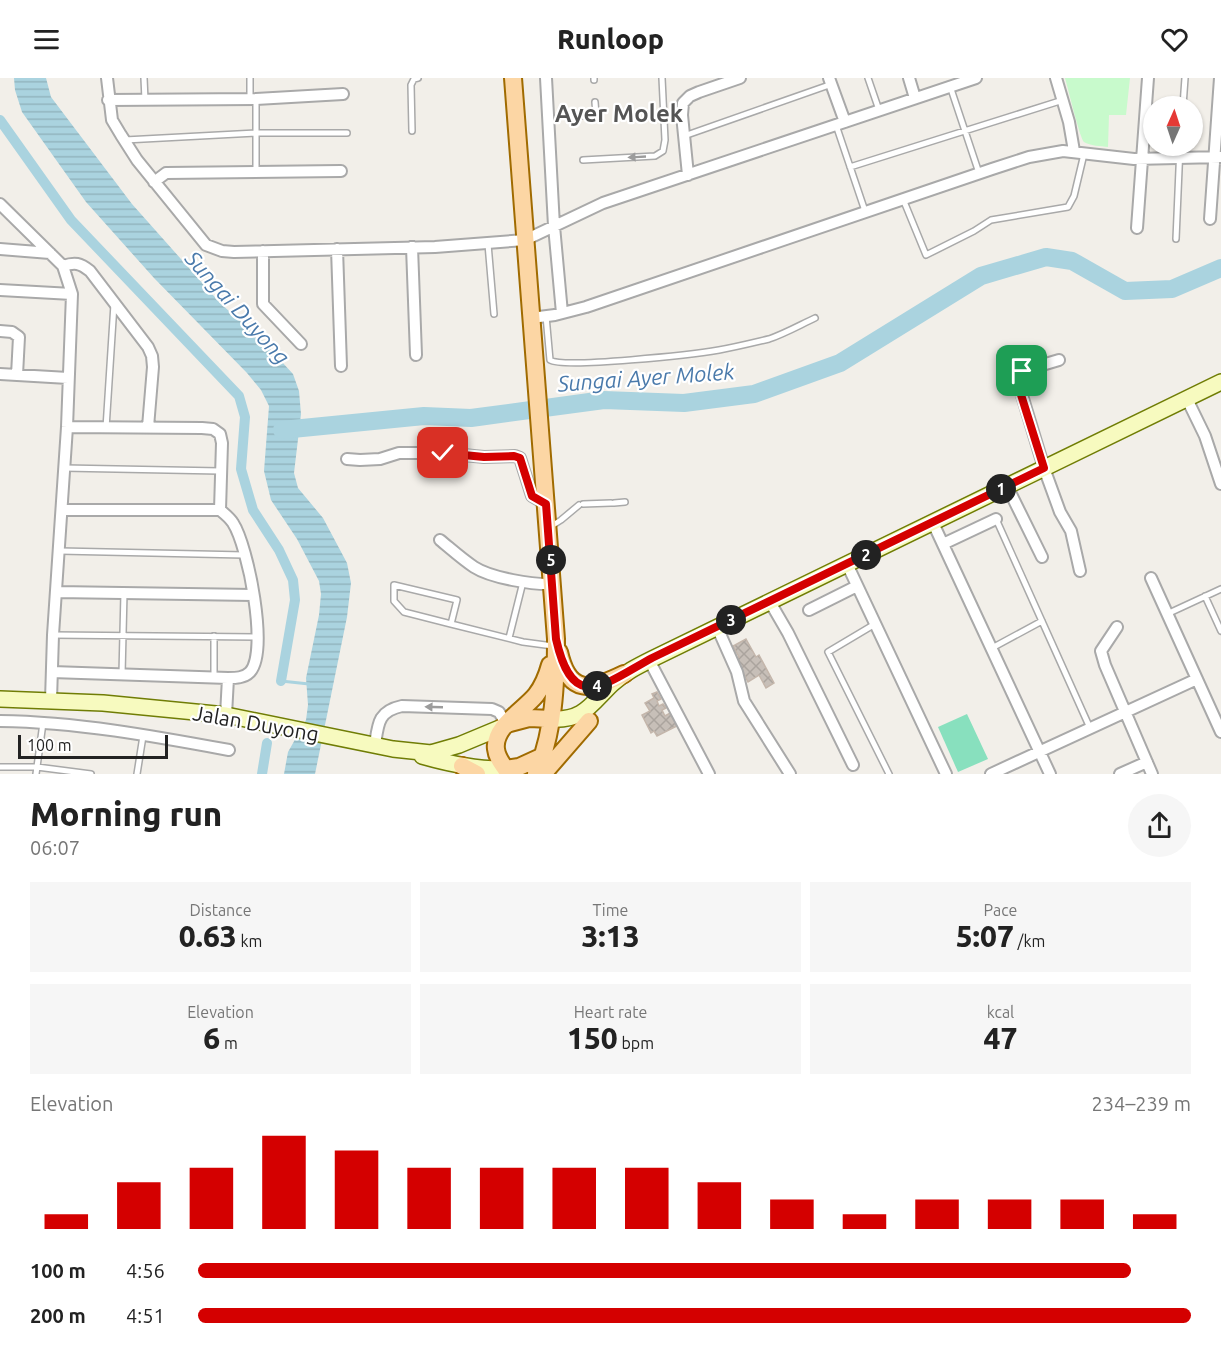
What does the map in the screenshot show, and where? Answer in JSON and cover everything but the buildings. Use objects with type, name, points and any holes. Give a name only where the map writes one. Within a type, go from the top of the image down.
[{"type":"main road","points":[[513,78],[525,240],[538,317],[536,395],[555,614],[556,668],[551,719],[543,756],[536,774]]},
{"type":"main road","points":[[555,643],[565,669],[576,684],[595,687],[1221,382]]},
{"type":"main road","points":[[507,772],[498,757],[496,742],[507,725],[538,693],[546,678],[555,643]]},
{"type":"main road","points":[[543,774],[645,662]]},
{"type":"main road","points":[[507,725],[530,718],[568,719],[583,713],[624,674]]},
{"type":"main road","name":"Jalan Duyong","points":[[0,699],[163,707],[226,715],[393,749],[431,753],[445,750],[507,725]]},
{"type":"main road","points":[[393,749],[470,770],[507,772],[543,756],[589,721]]},
{"type":"street","points":[[107,78],[112,120],[124,140],[154,182],[206,245],[222,251],[412,248],[525,240],[603,203],[976,78]]},
{"type":"street","points":[[546,78],[554,225],[562,313]]},
{"type":"street","points":[[688,175],[683,103],[690,96],[740,78]]},
{"type":"street","points":[[909,78],[915,98]]},
{"type":"street","points":[[1056,78],[1079,152]]},
{"type":"street","points":[[1137,228],[1144,158],[1148,78]]},
{"type":"street","points":[[1210,219],[1217,157],[1221,78]]},
{"type":"street","points":[[830,81],[841,123]]},
{"type":"street","points":[[108,100],[253,99],[343,94]]},
{"type":"street","points":[[538,317],[562,313],[1038,155],[1079,152],[1115,157],[1217,157]]},
{"type":"street","points":[[154,182],[166,173],[341,171]]},
{"type":"street","points":[[1,208],[63,266],[72,294],[67,427],[53,635],[51,700]]},
{"type":"street","points":[[412,248],[416,355]]},
{"type":"street","points":[[0,249],[50,253]]},
{"type":"street","points":[[337,249],[341,366]]},
{"type":"street","points":[[263,251],[263,304],[301,345]]},
{"type":"street","points":[[63,266],[75,262],[90,271],[148,347],[152,356],[153,368],[148,427]]},
{"type":"street","points":[[0,290],[72,294]]},
{"type":"street","points":[[0,331],[12,332],[19,337],[17,375]]},
{"type":"street","points":[[1059,360],[1022,371],[1018,375],[1017,382],[1060,513],[1071,531],[1080,571]]},
{"type":"street","points":[[0,374],[68,378]]},
{"type":"street","points":[[1187,399],[1204,435],[1221,484]]},
{"type":"street","points":[[52,672],[242,677],[250,672],[255,661],[257,637],[254,595],[246,555],[234,524],[220,510],[222,444],[220,434],[213,429],[67,427]]},
{"type":"street","points":[[347,459],[380,459],[399,453],[514,456],[520,458],[524,464],[532,496],[546,504]]},
{"type":"street","points":[[1007,486],[1042,556]]},
{"type":"street","points":[[62,510],[220,510]]},
{"type":"street","points":[[943,544],[996,519]]},
{"type":"street","points":[[933,523],[1050,774]]},
{"type":"street","points":[[440,540],[476,568],[522,582],[537,585],[553,584]]},
{"type":"street","points":[[847,564],[946,774]]},
{"type":"street","points":[[1151,578],[1221,732]]},
{"type":"street","points":[[808,610],[857,586]]},
{"type":"street","points":[[57,592],[254,595]]},
{"type":"street","points":[[770,602],[788,633],[853,765]]},
{"type":"street","points":[[717,627],[737,672],[744,701],[790,774]]},
{"type":"street","points":[[1117,627],[1101,651],[1152,774]]},
{"type":"street","points":[[645,662],[709,774]]},
{"type":"street","points":[[226,715],[228,678]]},
{"type":"street","points":[[991,774],[1197,679]]},
{"type":"street","points":[[375,745],[380,719],[385,712],[402,706],[492,709],[499,712],[507,725]]},
{"type":"street","points":[[0,721],[43,722],[144,734],[229,750]]},
{"type":"street","points":[[1120,774],[1147,762]]},
{"type":"lane","points":[[144,78],[145,100]]},
{"type":"lane","points":[[250,78],[256,134],[256,172]]},
{"type":"lane","points":[[412,130],[411,85],[414,79],[418,78]]},
{"type":"lane","points":[[583,160],[655,156],[663,151],[665,140],[662,78]]},
{"type":"lane","points":[[868,78],[879,110]]},
{"type":"lane","points":[[1184,96],[1185,78]]},
{"type":"lane","points":[[684,136],[830,81]]},
{"type":"lane","points":[[950,86],[979,173]]},
{"type":"lane","points":[[850,167],[1063,100]]},
{"type":"lane","points":[[581,116],[597,115],[596,102]]},
{"type":"lane","points":[[841,123],[850,167],[866,212]]},
{"type":"lane","points":[[124,140],[256,134],[347,133]]},
{"type":"lane","points":[[903,199],[926,255],[991,220],[1068,207],[1074,196],[1079,152]]},
{"type":"lane","points":[[1176,239],[1179,158]]},
{"type":"lane","points":[[488,243],[494,314]]},
{"type":"lane","points":[[106,428],[114,302]]},
{"type":"lane","points":[[538,317],[548,355],[555,363],[595,363],[718,350],[771,338],[815,318]]},
{"type":"lane","points":[[64,468],[220,471]]},
{"type":"lane","points":[[548,528],[581,504],[625,502]]},
{"type":"lane","points":[[996,519],[1090,728]]},
{"type":"lane","points":[[60,551],[246,555]]},
{"type":"lane","points":[[509,638],[522,582]]},
{"type":"lane","points":[[451,624],[457,600],[394,585],[393,601],[404,612],[451,624],[509,638],[555,643]]},
{"type":"lane","points":[[1167,614],[1221,589]]},
{"type":"lane","points":[[122,674],[124,593]]},
{"type":"lane","points":[[1205,596],[1221,631]]},
{"type":"lane","points":[[992,648],[1042,621]]},
{"type":"lane","points":[[875,624],[828,652],[889,774]]},
{"type":"lane","points":[[53,635],[257,637]]},
{"type":"lane","points":[[214,636],[214,677]]},
{"type":"lane","points":[[37,771],[43,722]]},
{"type":"lane","points":[[137,774],[144,734]]},
{"type":"lane","points":[[0,767],[91,774]]},
{"type":"green space","points":[[1065,78],[1130,78],[1126,115],[1109,115],[1108,147],[1092,145],[1082,139]]},
{"type":"green space","points":[[967,714],[988,759],[958,772],[938,727]]},
{"type":"water","name":"Sungai Duyong","points":[[14,78],[46,78],[51,97],[132,204],[221,304],[260,338],[293,374],[299,391],[301,414],[294,473],[298,488],[323,518],[347,563],[351,583],[347,617],[315,774],[284,774],[288,752],[306,720],[308,705],[306,678],[321,594],[319,581],[297,539],[271,500],[264,471],[269,406],[261,390],[247,373],[154,278],[86,202],[22,112]]},
{"type":"waterway","points":[[0,120],[71,220],[239,396],[245,417],[241,469],[253,510],[279,550],[293,580],[295,600],[281,681]]},
{"type":"waterway","name":"Sungai Ayer Molek","points":[[282,430],[424,416],[471,418],[604,400],[684,403],[754,394],[840,363],[981,276],[1046,257],[1072,261],[1125,291],[1172,289],[1221,268]]},
{"type":"waterway","points":[[281,681],[309,684]]},
{"type":"waterway","points":[[262,774],[267,743]]},
{"type":"district","name":"Ayer Molek","points":[[619,113]]},
{"type":"route","points":[[443,453],[484,457],[514,456],[520,458],[524,464],[532,496],[546,504],[556,639],[560,657],[570,678],[576,684],[595,687],[1044,468],[1017,382],[1018,375],[1022,371]]}]
